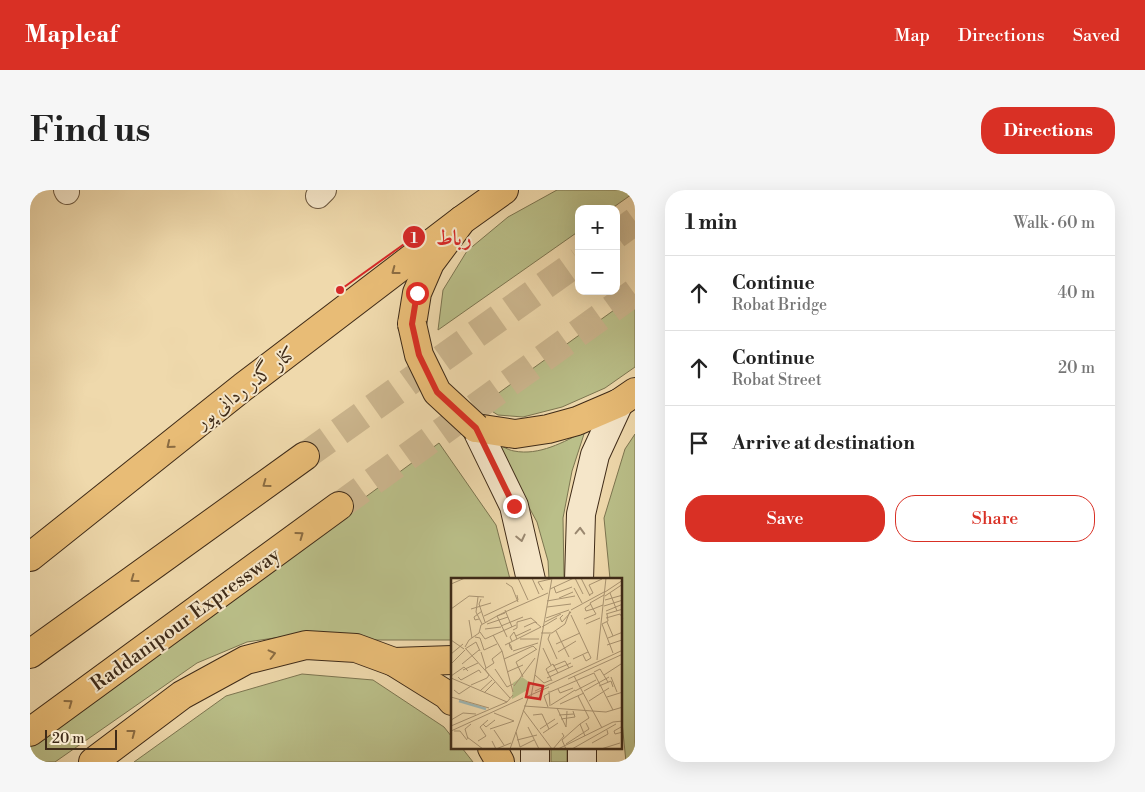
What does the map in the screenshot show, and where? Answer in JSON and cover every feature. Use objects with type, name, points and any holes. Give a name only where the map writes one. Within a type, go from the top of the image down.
[{"type":"main road","name":"کنار گذر ردانی پور","points":[[30,557],[243,387],[504,190]]},
{"type":"main road","points":[[462,220],[430,263],[417,293],[412,324],[419,355],[437,392],[476,428],[514,506],[530,578]]},
{"type":"main road","points":[[476,428],[515,434],[548,429],[577,421],[627,398]]},
{"type":"main road","points":[[578,578],[581,514],[595,455],[627,398]]},
{"type":"main road","points":[[30,654],[305,456]]},
{"type":"main road","name":"Raddanipour Expressway","points":[[30,732],[339,506]]},
{"type":"main road","points":[[93,762],[182,695],[246,660],[306,645],[356,648],[394,662],[447,695],[451,700]]},
{"type":"main road","points":[[394,662],[451,660]]},
{"type":"main road","points":[[493,750],[500,762]]},
{"type":"green space","points":[[557,190],[635,190],[635,192],[617,205],[575,205],[575,234],[438,330],[443,290],[467,251],[508,217]]},
{"type":"green space","points":[[635,295],[635,367],[605,388],[562,407],[523,417],[498,415],[482,405]]},
{"type":"green space","points":[[585,431],[572,471],[563,518],[564,578],[549,578],[548,561],[537,522],[493,441],[511,450],[533,452]]},
{"type":"green space","points":[[635,434],[635,762],[626,762],[622,722],[622,578],[610,578],[604,518],[625,449]]},
{"type":"green space","points":[[439,443],[496,525],[510,578],[451,578],[451,640],[372,640],[308,633],[247,642],[197,663],[55,762],[30,762],[30,736],[288,554]]},
{"type":"green space","points":[[302,674],[373,680],[444,727],[451,736],[451,750],[464,750],[473,762],[134,762],[226,696]]},
{"type":"green space","points":[[551,750],[567,750],[567,762],[551,762]]},
{"type":"tunnel","points":[[620,232],[635,221]]},
{"type":"tunnel","points":[[305,456],[575,264]]},
{"type":"tunnel","points":[[339,506],[635,292]]},
{"type":"place","name":"رباط","points":[[340,290]]},
{"type":"route","points":[[417,293],[412,324],[419,355],[437,392],[476,428],[514,506]]}]
